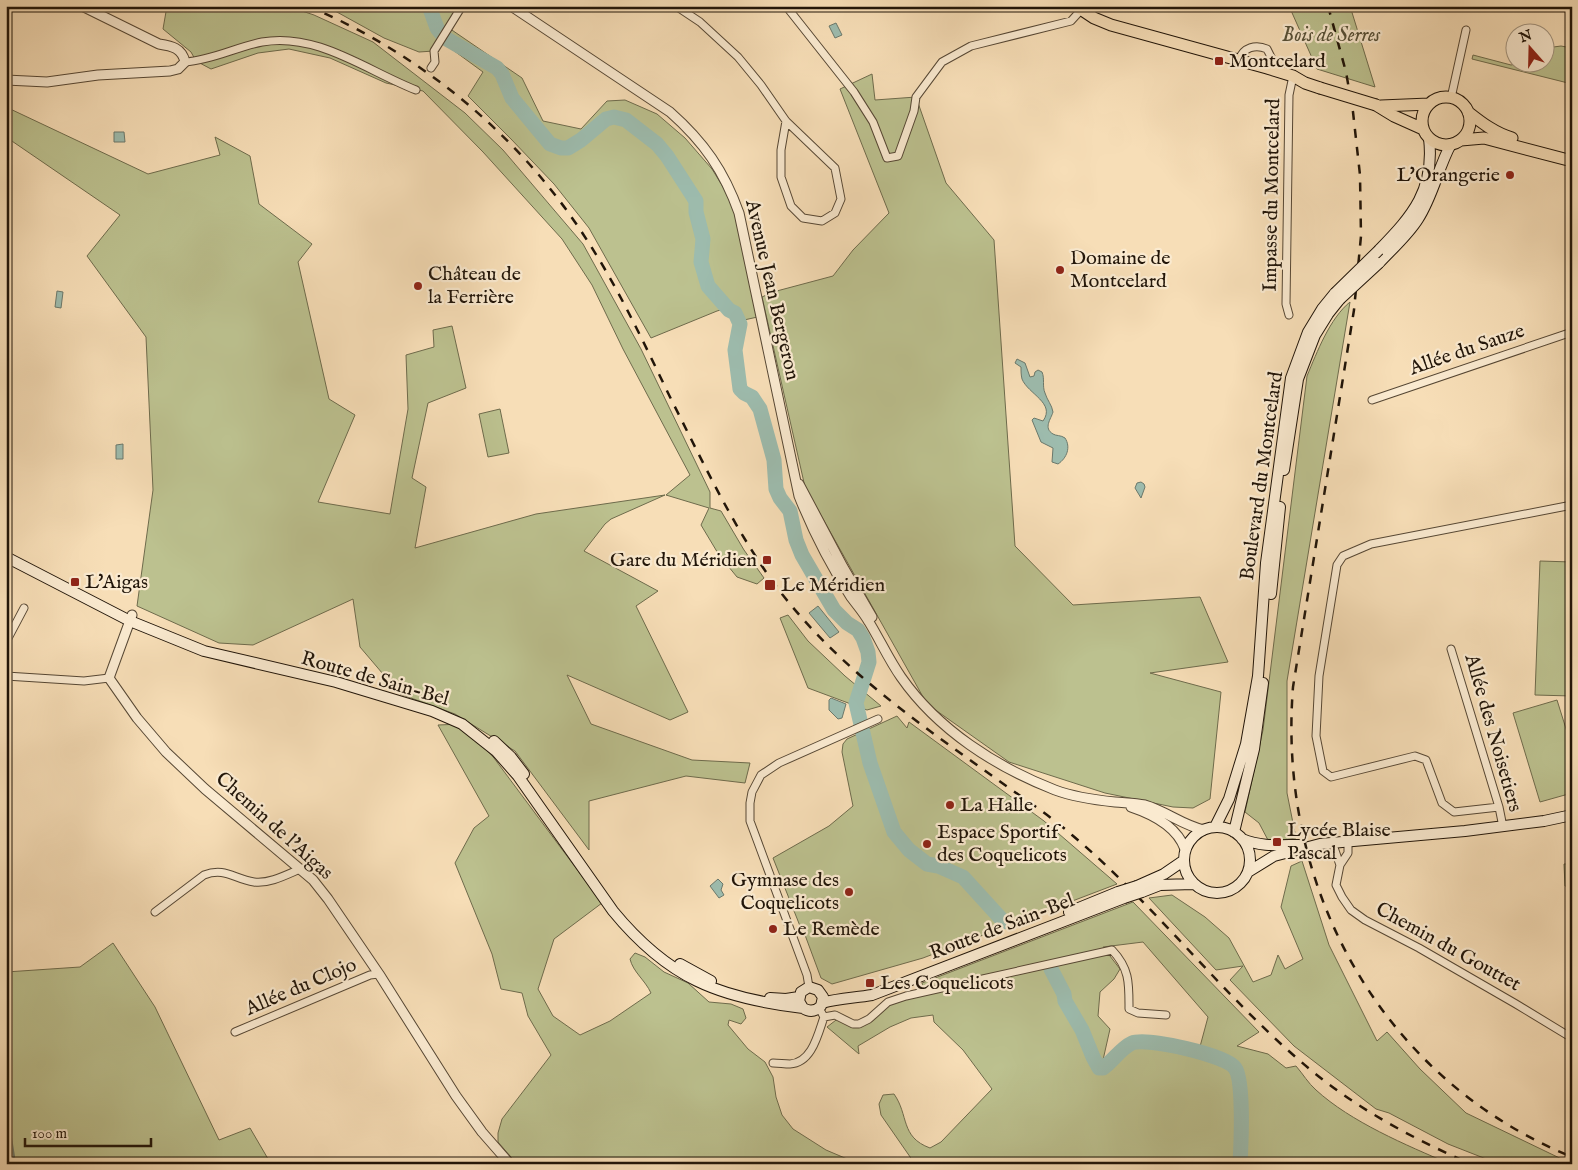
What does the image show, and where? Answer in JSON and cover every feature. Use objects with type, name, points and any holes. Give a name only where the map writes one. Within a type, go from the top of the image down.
[{"type":"main road","points":[[1078,8],[1111,25],[1275,70],[1305,83],[1379,105],[1429,104]]},
{"type":"main road","points":[[1426,134],[1422,116],[1429,104],[1443,97],[1451,98],[1500,134],[1572,155]]},
{"type":"main road","points":[[1379,105],[1443,145],[1484,138],[1572,161]]},
{"type":"main road","points":[[1456,142],[1469,127],[1468,112]]},
{"type":"main road","name":"Boulevard du Montcelard","points":[[1234,832],[1254,749],[1265,674],[1273,563],[1298,379],[1316,335],[1337,296],[1412,213],[1421,198],[1428,181],[1432,156],[1426,134]]},
{"type":"main road","name":"Boulevard du Montcelard","points":[[1215,827],[1229,799],[1246,744],[1258,676],[1266,563],[1291,378],[1308,332],[1322,309],[1379,263],[1417,221],[1428,201],[1443,160],[1456,142]]},
{"type":"main road","name":"Route de Sain-Bel","points":[[6,557],[45,576],[63,588],[204,651],[336,682],[432,711],[462,724],[496,752],[518,776],[613,911],[627,928],[669,965],[694,980],[730,995],[803,1008]]},
{"type":"main road","name":"Route de Sain-Bel","points":[[131,618],[207,645],[416,698],[455,714],[486,734],[511,757],[620,910],[651,944],[674,961],[716,983],[740,992],[770,998],[786,999],[799,997]]},
{"type":"main road","points":[[1248,872],[1249,855],[1242,839],[1234,832],[1225,828],[1215,827],[1204,830],[1192,838],[1185,850],[1186,873],[1193,884],[1211,893],[1224,892],[1241,883],[1248,872],[1269,858],[1320,844],[1503,827],[1572,815]]},
{"type":"main road","points":[[1242,839],[1267,846],[1320,844]]},
{"type":"main road","name":"Route de Sain-Bel","points":[[1140,889],[1184,861]]},
{"type":"main road","name":"Route de Sain-Bel","points":[[821,1005],[852,992],[872,988],[1121,895],[1160,885],[1193,884]]},
{"type":"main road","points":[[809,988],[815,988],[821,1005],[811,1011],[800,1005],[799,997],[801,992],[809,988]]},
{"type":"street","points":[[82,6],[159,44],[179,49],[185,62]]},
{"type":"street","points":[[431,68],[435,62],[434,51],[462,6]]},
{"type":"street","name":"Avenue Jean Bergeron","points":[[511,6],[670,112],[688,127],[721,170],[731,190],[739,213],[796,477],[843,567],[906,678],[908,686],[923,705],[945,726],[999,763],[1033,780],[1057,790],[1084,797],[1135,803],[1155,808],[1192,827],[1204,830]]},
{"type":"street","points":[[676,6],[700,22],[738,57],[761,85],[786,121],[835,168],[841,199],[835,213],[822,221],[803,218],[791,206],[780,177],[781,150],[786,121]]},
{"type":"street","points":[[786,6],[854,92],[873,122],[887,158],[898,156],[914,111],[916,97],[942,62],[971,46],[1071,21],[1078,8]]},
{"type":"street","points":[[1451,98],[1466,30]]},
{"type":"street","points":[[6,80],[47,82],[98,74],[170,71],[178,69],[185,62],[212,58],[261,42],[281,40],[302,42],[322,48],[416,90]]},
{"type":"street","points":[[1239,60],[1240,56],[1251,46],[1260,46],[1267,48],[1275,70]]},
{"type":"street","name":"Impasse du Montcelard","points":[[1289,315],[1286,304],[1286,284],[1289,94],[1295,79]]},
{"type":"street","name":"Allée du Sauze","points":[[1372,400],[1572,332]]},
{"type":"street","points":[[1499,807],[1454,812],[1442,803],[1426,760],[1415,756],[1331,777],[1323,771],[1316,736],[1319,676],[1337,565],[1343,556],[1371,544],[1572,505]]},
{"type":"street","points":[[6,642],[24,608]]},
{"type":"street","points":[[6,676],[84,681],[109,678],[131,618]]},
{"type":"street","name":"Allée des Noisetiers","points":[[1451,649],[1499,807],[1503,827]]},
{"type":"street","name":"Chemin de l'Aigas","points":[[109,678],[166,752],[205,789],[314,880],[379,974],[456,1096],[482,1132],[510,1164]]},
{"type":"street","points":[[809,988],[807,975],[750,821],[752,792],[761,775],[779,763],[878,719]]},
{"type":"street","name":"Avenue Jean Bergeron","points":[[1114,802],[1148,813],[1179,838],[1185,850]]},
{"type":"street","name":"Chemin du Gouttet","points":[[1348,840],[1348,853],[1340,865],[1336,885],[1351,910],[1365,920],[1419,948],[1572,1038]]},
{"type":"street","name":"Chemin du Gouttet","points":[[1332,842],[1340,865]]},
{"type":"street","points":[[155,912],[204,875],[211,872],[229,873],[240,879],[256,883],[271,880],[300,869]]},
{"type":"street","points":[[773,1063],[792,1064],[802,1061],[811,1051],[817,1038],[821,1005],[853,1024],[860,1024],[869,1019],[888,1002],[906,996],[1112,950],[1125,968],[1129,984],[1128,1009],[1138,1013],[1166,1015]]},
{"type":"street","name":"Allée du Clojo","points":[[235,1032],[370,975],[379,974]]},
{"type":"green space","points":[[167,6],[287,6],[314,15],[373,42],[465,113],[503,150],[583,244],[641,349],[710,492],[710,508],[721,511],[744,550],[764,578],[757,584],[737,577],[719,555],[701,525],[709,508],[666,495],[690,475],[623,349],[592,285],[562,239],[483,152],[423,91],[386,83],[330,58],[289,49],[258,53],[211,69],[196,61],[191,52],[163,29]]},
{"type":"green space","points":[[326,6],[458,6],[446,26],[522,78],[543,121],[581,129],[607,101],[625,100],[657,114],[685,138],[712,169],[739,213],[762,316],[744,320],[734,306],[651,338],[589,228],[554,184],[468,96],[483,72],[442,42],[434,51],[419,52],[384,38]]},
{"type":"green space","name":"Bois de Serres","points":[[1289,6],[1350,6],[1375,87],[1317,69]]},
{"type":"green space","points":[[1556,47],[1572,48],[1572,84],[1524,72],[1556,72]]},
{"type":"green space","points":[[1473,55],[1506,64],[1506,68],[1472,59]]},
{"type":"green space","points":[[872,74],[875,100],[916,97],[946,183],[994,240],[1015,546],[1073,605],[1200,597],[1228,662],[1150,673],[1221,692],[1210,799],[1193,808],[1173,807],[1105,793],[1009,762],[927,704],[805,487],[762,297],[773,292],[833,276],[853,250],[889,213],[840,89]]},
{"type":"green space","points":[[6,107],[148,174],[220,155],[215,137],[250,156],[259,204],[312,244],[298,262],[329,399],[355,415],[318,502],[390,514],[408,409],[406,355],[434,347],[433,330],[452,326],[466,388],[428,403],[412,478],[426,487],[415,548],[536,514],[665,495],[611,519],[584,551],[658,591],[636,606],[688,712],[670,720],[567,675],[591,724],[692,760],[750,763],[745,783],[686,776],[589,801],[589,850],[515,751],[455,714],[400,694],[360,647],[353,599],[253,645],[219,643],[137,606],[153,490],[146,337],[87,256],[120,215],[6,137]]},
{"type":"green space","points":[[1350,302],[1287,681],[1287,793],[1296,838],[1269,842],[1259,823],[1245,812],[1263,730],[1307,376],[1330,326]]},
{"type":"green space","points":[[500,409],[509,453],[488,457],[479,414]]},
{"type":"green space","points":[[1540,561],[1572,562],[1572,696],[1535,695]]},
{"type":"green space","points":[[788,615],[808,641],[845,676],[881,706],[867,710],[808,688],[780,618]]},
{"type":"green space","points":[[1557,700],[1572,748],[1572,793],[1540,802],[1513,713]]},
{"type":"green space","name":"Espace Sportif des Coquelicots","points":[[897,716],[907,728],[909,722],[1044,821],[1117,884],[923,958],[832,984],[821,978],[773,858],[829,826],[853,806],[842,752],[843,744],[847,739]]},
{"type":"green space","points":[[462,724],[494,758],[602,903],[554,939],[538,989],[553,1016],[580,1035],[610,1021],[651,993],[630,959],[635,953],[645,957],[664,972],[688,983],[709,1002],[731,1004],[743,1009],[746,1018],[741,1024],[729,1020],[728,1025],[748,1049],[765,1062],[773,1077],[776,1097],[782,1115],[793,1129],[826,1150],[859,1164],[517,1164],[498,1142],[498,1133],[502,1119],[551,1055],[528,1016],[522,993],[501,989],[492,954],[455,863],[474,828],[489,816],[438,725]]},
{"type":"green space","points":[[1302,861],[1329,945],[1377,1041],[1387,1032],[1420,1069],[1466,1113],[1572,1164],[1499,1164],[1448,1144],[1389,1113],[1376,1109],[1294,1046],[1230,980],[1243,966],[1216,970],[1149,898],[1172,895],[1205,917],[1229,938],[1253,982],[1271,975],[1278,955],[1285,969],[1303,959],[1281,907],[1291,866]]},
{"type":"green space","points":[[1564,864],[1567,864],[1568,867],[1572,866],[1572,887],[1565,886]]},
{"type":"green space","points":[[1133,902],[1259,1032],[1237,1046],[1268,1054],[1286,1068],[1296,1066],[1310,1084],[1330,1102],[1380,1132],[1450,1164],[915,1164],[881,1115],[879,1104],[883,1095],[894,1094],[899,1102],[909,1132],[920,1143],[930,1148],[941,1142],[992,1089],[963,1050],[934,1022],[933,1015],[911,1018],[890,1027],[858,1046],[859,1054],[827,1027],[840,1017],[860,1024],[888,1002],[924,992],[922,983]],"holes":[[[1143,942],[1208,1017],[1198,1054],[1141,1044],[1130,1048],[1102,1071],[1094,1065],[1103,1060],[1110,1029],[1098,1016],[1100,992],[1114,979],[1120,969],[1103,947]]]},
{"type":"green space","points":[[113,943],[155,1007],[219,1140],[250,1128],[271,1164],[6,1164],[6,972],[80,967]]},
{"type":"shaded area","points":[[836,23],[842,35],[835,38],[829,26]]},
{"type":"shaded area","points":[[114,132],[124,132],[125,142],[114,142]]},
{"type":"shaded area","points":[[57,291],[63,292],[61,308],[55,307]]},
{"type":"shaded area","points":[[1017,359],[1025,363],[1030,377],[1034,376],[1038,370],[1042,372],[1044,390],[1053,412],[1048,423],[1048,429],[1053,434],[1065,438],[1068,445],[1066,456],[1058,464],[1052,462],[1053,448],[1041,442],[1032,420],[1034,418],[1043,421],[1046,409],[1040,399],[1022,379],[1021,367],[1015,363]]},
{"type":"shaded area","points":[[123,444],[123,459],[116,459],[116,445]]},
{"type":"shaded area","points":[[1141,482],[1145,487],[1141,498],[1135,488],[1137,483]]},
{"type":"shaded area","points":[[818,606],[839,632],[830,638],[809,613]]},
{"type":"shaded area","points":[[831,698],[846,704],[842,718],[838,719],[829,710],[829,700]]},
{"type":"shaded area","points":[[718,879],[723,884],[721,890],[724,895],[719,898],[710,886]]},
{"type":"waterway","points":[[429,6],[437,28],[445,38],[497,68],[502,74],[512,98],[550,144],[561,148],[568,148],[581,140],[606,119],[614,117],[626,120],[657,144],[696,201],[696,212],[703,239],[701,262],[708,286],[729,310],[735,313],[740,324],[735,350],[740,389],[752,397],[760,409],[774,460],[776,489],[790,511],[796,540],[802,555],[834,610],[847,623],[858,630],[868,652],[869,662],[856,703],[870,763],[894,832],[909,850],[927,864],[938,866],[963,877],[1004,922]]},
{"type":"waterway","points":[[1051,969],[1099,1068],[1103,1068],[1128,1045],[1140,1042],[1185,1048],[1217,1058],[1235,1068],[1238,1075],[1241,1099],[1240,1164]]},
{"type":"waterway","points":[[6,1118],[15,1164]]},
{"type":"railway","points":[[308,6],[349,25],[389,47],[426,72],[496,130],[528,162],[557,197],[583,234],[618,293],[735,523],[782,594],[828,646],[907,714],[1072,835],[1131,889],[1269,1033],[1318,1076],[1359,1106],[1381,1119],[1425,1143],[1471,1164]]},
{"type":"railway","points":[[1328,6],[1346,72],[1353,112],[1360,175],[1361,236],[1354,310],[1293,687],[1293,762],[1303,834],[1324,903],[1355,968],[1396,1027],[1446,1079],[1505,1123],[1572,1157]]},
{"type":"place","name":"Montcelard","points":[[1219,61]]},
{"type":"place","name":"L'Orangerie","points":[[1510,175]]},
{"type":"place","name":"Domaine de Montcelard","points":[[1060,270]]},
{"type":"place","name":"Château de la Ferrière","points":[[418,286]]},
{"type":"place","name":"Gare du Méridien","points":[[767,560]]},
{"type":"place","name":"L'Aigas","points":[[75,582]]},
{"type":"place","name":"Le Méridien","points":[[770,585]]},
{"type":"place","name":"La Halle","points":[[950,805]]},
{"type":"place","name":"Lycée Blaise Pascal","points":[[1277,842]]},
{"type":"place","name":"Espace Sportif des Coquelicots","points":[[927,844]]},
{"type":"place","name":"Gymnase des Coquelicots","points":[[849,892]]},
{"type":"place","name":"Le Remède","points":[[773,929]]},
{"type":"place","name":"Les Coquelicots","points":[[870,983]]}]
